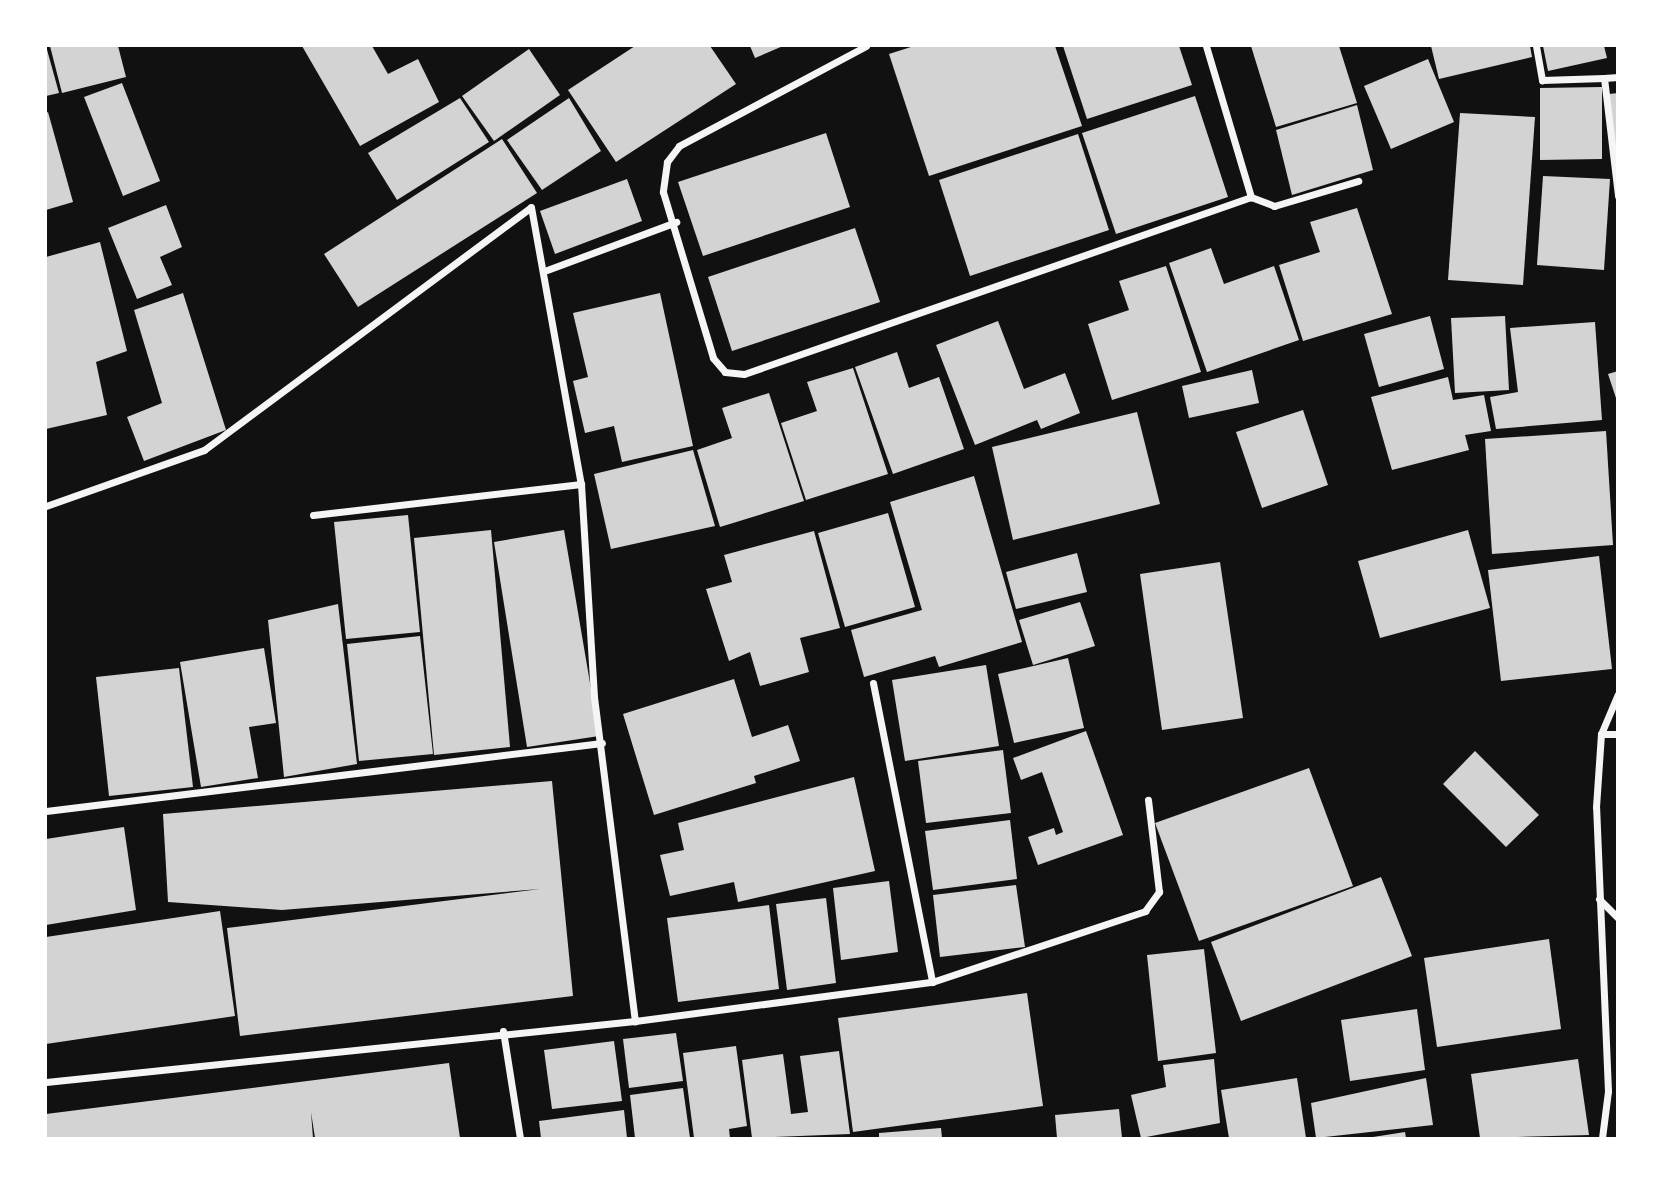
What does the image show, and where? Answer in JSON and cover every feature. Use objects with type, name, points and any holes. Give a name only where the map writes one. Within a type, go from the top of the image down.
[{"type":"street","points":[[866,46],[679,146],[662,175],[713,358],[725,372],[744,374],[1251,197],[1274,206],[1358,181]]},
{"type":"street","points":[[1206,46],[1251,197]]},
{"type":"street","points":[[1535,46],[1542,80],[1618,77]]},
{"type":"street","points":[[1604,78],[1618,195]]},
{"type":"street","points":[[46,506],[204,450],[531,207],[547,270],[581,484],[602,743],[635,1021]]},
{"type":"street","points":[[547,270],[676,222]]},
{"type":"street","points":[[313,515],[581,484]]},
{"type":"street","points":[[873,683],[932,982]]},
{"type":"street","points":[[1602,1139],[1608,1091],[1595,807],[1601,734],[1618,694]]},
{"type":"street","points":[[1601,734],[1618,734]]},
{"type":"street","points":[[46,811],[602,743]]},
{"type":"street","points":[[46,1082],[503,1031],[635,1021],[932,982],[1135,915],[1159,892],[1148,800]]},
{"type":"street","points":[[1600,899],[1618,918]]},
{"type":"street","points":[[503,1031],[520,1139]]},
{"type":"building","points":[[46,46],[59,93],[46,96]]},
{"type":"building","points":[[50,46],[118,46],[126,77],[62,93]]},
{"type":"building","points":[[302,46],[372,46],[388,74],[418,59],[439,102],[360,146]]},
{"type":"building","points":[[635,46],[710,46],[736,84],[616,162],[568,90]]},
{"type":"building","points":[[750,46],[783,46],[755,58]]},
{"type":"building","points":[[914,46],[1055,46],[1082,126],[929,176],[889,54]]},
{"type":"building","points":[[1063,46],[1179,46],[1192,85],[1087,119]]},
{"type":"building","points":[[1251,46],[1339,46],[1357,103],[1276,127]]},
{"type":"building","points":[[1431,46],[1530,46],[1532,57],[1439,79]]},
{"type":"building","points":[[1543,46],[1604,46],[1607,58],[1548,71]]},
{"type":"building","points":[[529,49],[560,95],[494,141],[462,96]]},
{"type":"building","points":[[1428,59],[1454,122],[1391,149],[1364,86]]},
{"type":"building","points":[[122,83],[160,181],[123,196],[84,97]]},
{"type":"building","points":[[1602,87],[1602,159],[1540,160],[1540,88]]},
{"type":"building","points":[[1618,93],[1618,171],[1609,94]]},
{"type":"building","points":[[1195,96],[1228,197],[1116,234],[1082,133]]},
{"type":"building","points":[[460,98],[489,142],[397,200],[368,153]]},
{"type":"building","points":[[569,98],[601,151],[542,190],[507,140]]},
{"type":"building","points":[[1357,105],[1373,170],[1292,195],[1276,130]]},
{"type":"building","points":[[48,112],[73,202],[46,210],[46,113]]},
{"type":"building","points":[[1460,113],[1535,117],[1523,285],[1448,280]]},
{"type":"building","points":[[826,133],[850,207],[703,256],[678,182]]},
{"type":"building","points":[[1078,134],[1109,230],[970,276],[939,180]]},
{"type":"building","points":[[502,139],[537,193],[358,307],[324,254]]},
{"type":"building","points":[[1543,176],[1610,179],[1604,270],[1537,265]]},
{"type":"building","points":[[627,179],[642,221],[555,254],[540,211]]},
{"type":"building","points":[[166,205],[182,247],[160,257],[172,285],[137,299],[108,228]]},
{"type":"building","points":[[1357,208],[1392,314],[1303,341],[1279,265],[1320,252],[1310,222]]},
{"type":"building","points":[[855,228],[880,302],[732,351],[708,277]]},
{"type":"building","points":[[100,242],[127,351],[96,362],[107,415],[46,429],[46,257]]},
{"type":"building","points":[[1211,248],[1224,284],[1274,266],[1299,340],[1207,372],[1169,263]]},
{"type":"building","points":[[1166,266],[1201,372],[1112,400],[1088,324],[1129,310],[1119,281]]},
{"type":"building","points":[[183,293],[226,430],[144,461],[127,417],[162,403],[134,310]]},
{"type":"building","points":[[660,293],[693,446],[622,462],[614,426],[585,433],[573,381],[588,377],[573,313]]},
{"type":"building","points":[[1430,316],[1444,369],[1379,387],[1364,334]]},
{"type":"building","points":[[1505,316],[1509,390],[1455,393],[1451,318]]},
{"type":"building","points":[[998,321],[1024,389],[1065,373],[1080,413],[1041,429],[1037,420],[975,445],[936,345]]},
{"type":"building","points":[[1595,322],[1602,420],[1496,429],[1490,397],[1518,392],[1510,328]]},
{"type":"building","points":[[897,352],[909,388],[939,377],[964,449],[893,474],[855,367]]},
{"type":"building","points":[[853,368],[888,474],[806,500],[781,423],[817,411],[807,382]]},
{"type":"building","points":[[1252,370],[1259,403],[1189,418],[1182,386]]},
{"type":"building","points":[[1618,371],[1618,401],[1617,401],[1608,374]]},
{"type":"building","points":[[1448,377],[1453,400],[1484,395],[1491,431],[1465,435],[1469,450],[1392,470],[1371,397]]},
{"type":"building","points":[[769,393],[804,501],[720,527],[697,450],[732,438],[722,408]]},
{"type":"building","points":[[1303,410],[1328,485],[1262,508],[1236,432]]},
{"type":"building","points":[[1137,412],[1160,504],[1013,540],[992,447]]},
{"type":"building","points":[[1606,431],[1613,545],[1492,554],[1485,439]]},
{"type":"building","points":[[693,450],[715,526],[611,549],[594,474]]},
{"type":"building","points":[[974,476],[1022,642],[939,667],[935,656],[864,677],[851,630],[922,610],[890,502]]},
{"type":"building","points":[[888,513],[915,607],[845,627],[818,533]]},
{"type":"building","points":[[408,515],[420,632],[346,639],[334,522]]},
{"type":"building","points":[[491,530],[510,747],[434,755],[414,538]]},
{"type":"building","points":[[564,530],[599,736],[527,747],[494,542]]},
{"type":"building","points":[[1468,530],[1490,608],[1380,638],[1358,561]]},
{"type":"building","points":[[814,531],[840,628],[800,638],[809,672],[760,686],[750,652],[729,661],[706,589],[732,582],[724,555]]},
{"type":"building","points":[[1077,553],[1087,592],[1016,609],[1006,572]]},
{"type":"building","points":[[1599,556],[1612,669],[1501,681],[1488,570]]},
{"type":"building","points":[[1220,562],[1243,718],[1162,730],[1140,574]]},
{"type":"building","points":[[1080,602],[1095,646],[1033,665],[1019,620]]},
{"type":"building","points":[[338,604],[357,764],[284,777],[268,620]]},
{"type":"building","points":[[420,636],[433,754],[359,761],[347,644]]},
{"type":"building","points":[[264,648],[276,723],[249,727],[258,778],[201,787],[180,662]]},
{"type":"building","points":[[1068,658],[1084,728],[1014,743],[998,674]]},
{"type":"building","points":[[986,665],[999,746],[905,761],[892,680]]},
{"type":"building","points":[[179,668],[193,787],[109,796],[96,677]]},
{"type":"building","points":[[734,679],[752,737],[788,725],[800,761],[754,776],[756,783],[654,815],[623,714]]},
{"type":"building","points":[[1086,731],[1123,835],[1038,865],[1028,837],[1054,828],[1056,835],[1063,832],[1042,772],[1021,780],[1013,758]]},
{"type":"building","points":[[1003,750],[1011,813],[926,823],[918,761]]},
{"type":"building","points":[[1475,751],[1539,815],[1506,847],[1443,784]]},
{"type":"building","points":[[1309,768],[1353,886],[1199,941],[1155,823]]},
{"type":"building","points":[[854,777],[875,871],[738,902],[734,882],[670,896],[660,855],[684,850],[678,823]]},
{"type":"building","points":[[552,781],[573,996],[240,1036],[227,928],[540,889],[282,910],[168,902],[163,814]]},
{"type":"building","points":[[1010,820],[1017,879],[933,890],[925,831]]},
{"type":"building","points":[[124,827],[136,910],[46,925],[46,839]]},
{"type":"building","points":[[1381,877],[1412,956],[1241,1021],[1211,942]]},
{"type":"building","points":[[889,881],[898,952],[841,960],[833,888]]},
{"type":"building","points":[[1016,885],[1025,947],[940,957],[933,895]]},
{"type":"building","points":[[826,898],[836,983],[787,990],[776,904]]},
{"type":"building","points":[[769,905],[779,989],[678,1002],[667,918]]},
{"type":"building","points":[[220,911],[235,1016],[46,1044],[46,937]]},
{"type":"building","points":[[1549,939],[1561,1029],[1437,1047],[1424,958]]},
{"type":"building","points":[[1204,949],[1216,1053],[1158,1061],[1147,955]]},
{"type":"building","points":[[1027,993],[1043,1106],[853,1132],[838,1018]]},
{"type":"building","points":[[1417,1009],[1425,1070],[1350,1081],[1341,1020]]},
{"type":"building","points":[[676,1033],[683,1081],[629,1088],[623,1039]]},
{"type":"building","points":[[614,1041],[622,1101],[552,1109],[544,1050]]},
{"type":"building","points":[[736,1046],[747,1126],[729,1129],[730,1138],[694,1138],[683,1053]]},
{"type":"building","points":[[839,1051],[850,1134],[752,1138],[742,1060],[783,1054],[791,1114],[808,1112],[800,1056]]},
{"type":"building","points":[[1214,1059],[1220,1123],[1141,1138],[1131,1095],[1166,1087],[1163,1065]]},
{"type":"building","points":[[1578,1059],[1589,1135],[1480,1138],[1471,1074]]},
{"type":"building","points":[[449,1063],[460,1138],[315,1138],[311,1112],[313,1138],[46,1138],[46,1114]]},
{"type":"building","points":[[1297,1078],[1306,1138],[1229,1138],[1221,1090]]},
{"type":"building","points":[[1426,1078],[1433,1125],[1316,1138],[1311,1103]]},
{"type":"building","points":[[683,1088],[690,1138],[635,1138],[630,1095]]},
{"type":"building","points":[[1119,1109],[1122,1138],[1057,1138],[1055,1115]]},
{"type":"building","points":[[624,1110],[627,1138],[541,1138],[539,1121]]},
{"type":"building","points":[[941,1128],[942,1138],[879,1138],[879,1133]]},
{"type":"building","points":[[1405,1132],[1406,1138],[1373,1138],[1373,1137]]}]
